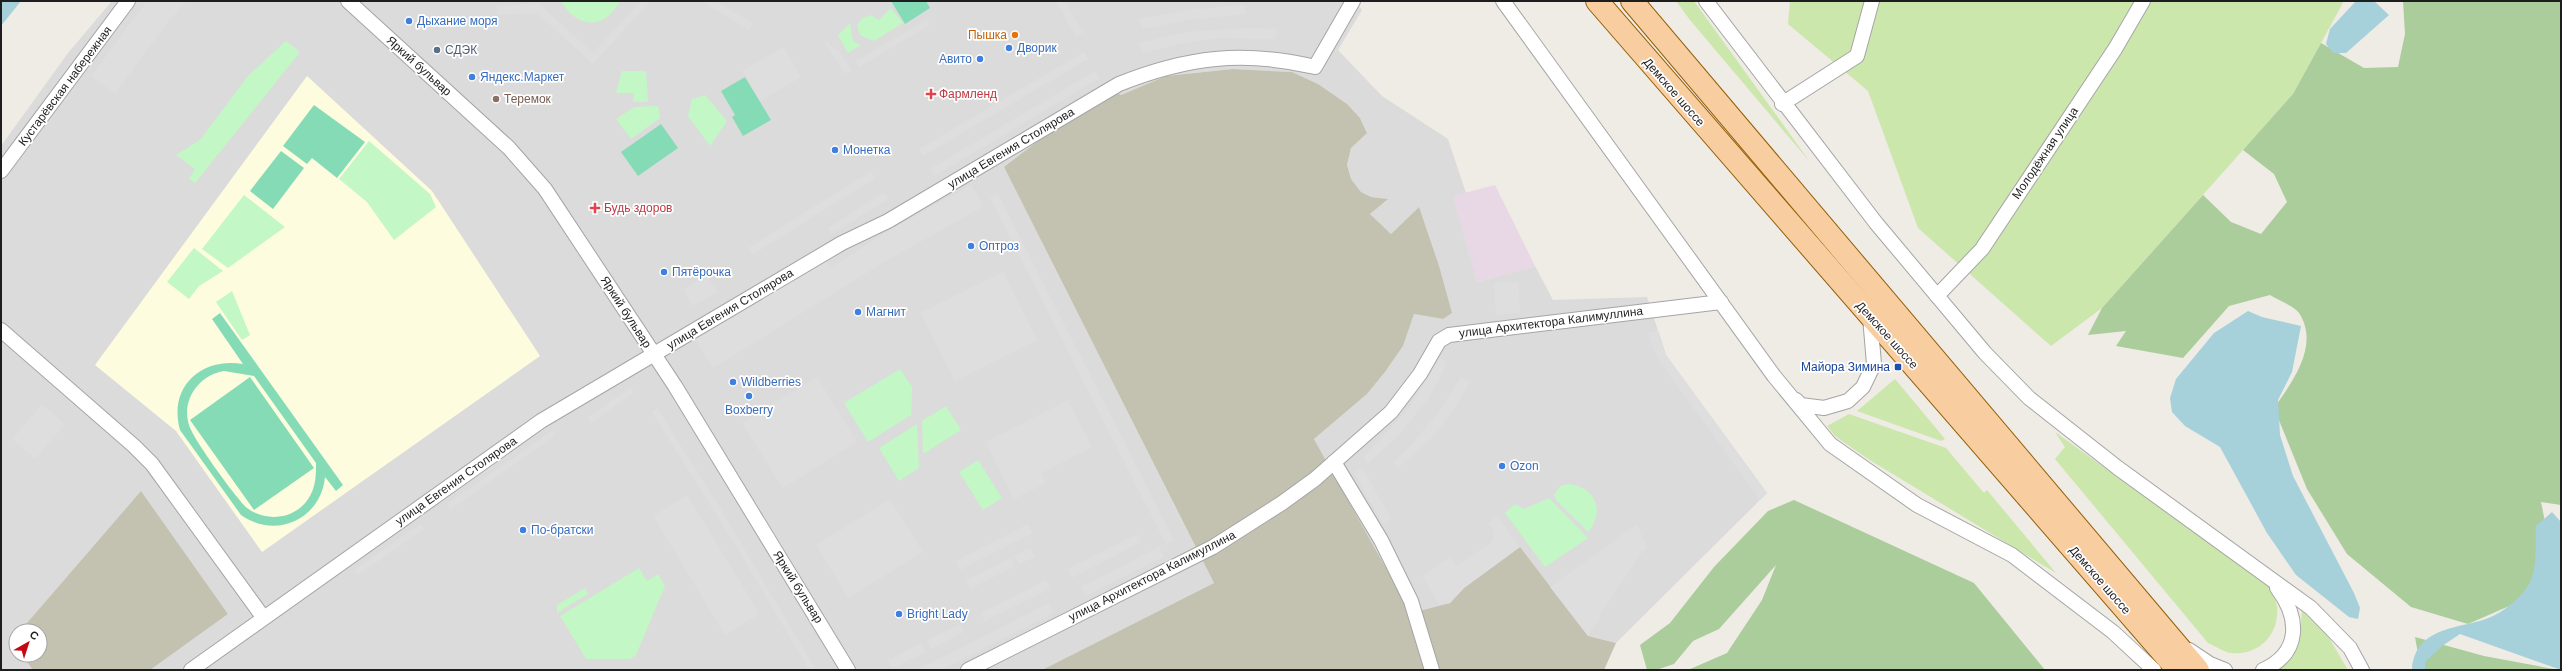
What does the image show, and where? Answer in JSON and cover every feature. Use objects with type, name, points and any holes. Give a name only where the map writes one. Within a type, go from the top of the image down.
[{"type":"main road","name":"Демское шоссе","points":[[1597,1],[2178,670]]},
{"type":"main road","name":"Демское шоссе","points":[[1632,1],[2198,670]]},
{"type":"street","name":"Кустарёвская набережная","points":[[1,171],[128,1]]},
{"type":"street","name":"Яркий бульвар","points":[[348,1],[529,169],[545,189],[654,354],[848,670]]},
{"type":"street","name":"улица Евгения Столярова","points":[[191,670],[263,617],[541,422],[842,242],[892,219],[1119,84],[1174,65],[1218,58],[1264,58],[1315,67],[1352,1]]},
{"type":"street","points":[[1503,1],[1774,376],[1830,444],[1917,505],[2012,555],[2113,632],[2154,670]]},
{"type":"street","points":[[1706,1],[1782,104],[1936,296],[1984,353],[2029,398],[2118,468],[2311,608],[2350,648],[2362,670]]},
{"type":"street","points":[[1782,104],[1857,56],[1872,1]]},
{"type":"street","name":"Молодёжная улица","points":[[1936,296],[1982,249],[2110,55],[2143,1]]},
{"type":"street","name":"улица Архитектора Калимуллина","points":[[968,670],[1213,547],[1282,503],[1334,462],[1391,412],[1416,381],[1439,341],[1449,335],[1721,302]]},
{"type":"street","points":[[1774,376],[1801,406],[1824,408],[1848,401],[1863,388],[1874,364],[1870,317]]},
{"type":"street","points":[[1,330],[152,464],[263,617]]},
{"type":"street","points":[[1334,462],[1381,540],[1411,601],[1432,670]]},
{"type":"street","points":[[2263,670],[2277,664],[2291,645],[2294,617],[2287,601],[2270,578]]},
{"type":"street","points":[[2139,601],[2189,650],[2210,664],[2225,670]]},
{"type":"shaded area","points":[[112,1],[1355,1],[1362,10],[1338,50],[1382,96],[1448,139],[1466,193],[1454,196],[1477,282],[1535,266],[1553,300],[1647,297],[1666,355],[1767,493],[1616,643],[1450,603],[1411,613],[1314,439],[1367,394],[1385,372],[1403,346],[1414,314],[1443,319],[1418,208],[1391,234],[1370,214],[1387,199],[1371,197],[1361,192],[1351,179],[1347,165],[1351,148],[1367,132],[1360,118],[1347,105],[1318,84],[1292,72],[1233,69],[1166,76],[1121,95],[1004,167],[1214,583],[1042,670],[150,670],[228,614],[141,491],[27,623],[8,623],[8,663],[28,663],[33,670],[1,670],[1,146],[68,53]]},
{"type":"shaded area","points":[[147,1],[187,1],[168,22],[115,94],[91,76]]},
{"type":"shaded area","points":[[641,1],[650,1],[593,64],[537,13],[498,15],[497,6],[538,3],[593,53]]},
{"type":"shaded area","points":[[701,1],[715,1],[753,23],[749,30]]},
{"type":"shaded area","points":[[1056,1],[1065,1],[1083,33],[1076,36]]},
{"type":"shaded area","points":[[1245,5],[1245,14],[1189,20],[1142,29],[1140,19],[1187,10]]},
{"type":"shaded area","points":[[927,19],[930,25],[859,67],[856,61]]},
{"type":"shaded area","points":[[1245,28],[1277,29],[1276,39],[1217,38],[1189,42],[1142,53],[1139,43],[1186,32]]},
{"type":"shaded area","points":[[823,40],[839,51],[852,70],[845,74]]},
{"type":"shaded area","points":[[784,47],[801,77],[760,101],[742,71]]},
{"type":"shaded area","points":[[1084,52],[1088,59],[923,156],[919,149]]},
{"type":"shaded area","points":[[1233,69],[1292,72],[1318,84],[1347,104],[1360,118],[1367,133],[1351,148],[1347,165],[1351,179],[1361,192],[1371,197],[1388,199],[1370,214],[1391,234],[1419,207],[1439,266],[1452,313],[1443,319],[1414,314],[1403,346],[1385,372],[1367,394],[1314,439],[1411,613],[1450,603],[1464,588],[1520,547],[1588,636],[1616,643],[1604,670],[1042,670],[1214,583],[1004,167],[1055,128],[1117,93],[1121,95],[1166,76]]},
{"type":"shaded area","points":[[1095,71],[1100,78],[934,176],[930,169]]},
{"type":"shaded area","points":[[307,76],[432,191],[540,356],[262,552],[176,431],[95,365]]},
{"type":"shaded area","points":[[871,171],[875,178],[752,255],[748,248]]},
{"type":"shaded area","points":[[971,185],[984,206],[884,262],[713,368],[695,339],[824,259],[830,268],[893,228]]},
{"type":"shaded area","points":[[1495,185],[1535,266],[1477,282],[1453,196]]},
{"type":"shaded area","points":[[884,192],[889,199],[832,234],[828,228]]},
{"type":"shaded area","points":[[998,194],[1174,540],[1166,544],[990,198]]},
{"type":"shaded area","points":[[1003,272],[1037,340],[955,381],[920,313]]},
{"type":"shaded area","points":[[707,275],[717,292],[693,306],[683,290]]},
{"type":"shaded area","points":[[1518,282],[1520,313],[1496,315],[1494,283]]},
{"type":"shaded area","points":[[1658,330],[1666,355],[1767,493],[1760,500],[1657,358],[1648,333]]},
{"type":"shaded area","points":[[1440,358],[1448,362],[1429,398],[1401,433],[1368,464],[1363,457],[1408,409]]},
{"type":"shaded area","points":[[817,377],[857,442],[783,488],[742,423]]},
{"type":"shaded area","points":[[1461,377],[1470,382],[1451,414],[1432,438],[1398,468],[1393,462],[1411,445],[1438,413]]},
{"type":"shaded area","points":[[631,387],[634,393],[591,423],[587,418]]},
{"type":"shaded area","points":[[1068,400],[1092,447],[1042,473],[1046,483],[1014,499],[986,442]]},
{"type":"shaded area","points":[[42,404],[65,424],[35,459],[12,439]]},
{"type":"shaded area","points":[[657,408],[722,511],[816,670],[809,670],[739,551],[652,412]]},
{"type":"shaded area","points":[[553,430],[556,435],[450,510],[447,504]]},
{"type":"shaded area","points":[[1363,468],[1391,519],[1382,523],[1354,472]]},
{"type":"shaded area","points":[[141,491],[228,614],[150,670],[33,670],[28,663],[48,663],[48,623],[27,623]]},
{"type":"shaded area","points":[[687,495],[760,614],[725,635],[653,516]]},
{"type":"shaded area","points":[[890,499],[923,552],[848,598],[816,545]]},
{"type":"shaded area","points":[[1497,516],[1520,547],[1464,588],[1450,603],[1439,605],[1422,576],[1450,557],[1456,566],[1492,542],[1494,532],[1488,523]]},
{"type":"shaded area","points":[[420,524],[424,529],[358,575],[354,570]]},
{"type":"shaded area","points":[[1028,524],[1033,533],[960,570],[956,561]]},
{"type":"shaded area","points":[[1637,524],[1647,548],[1640,555],[1599,616],[1601,618],[1588,636],[1550,587]]},
{"type":"shaded area","points":[[1137,534],[1141,542],[1072,578],[1067,569]]},
{"type":"shaded area","points":[[1159,547],[1164,557],[1086,596],[1081,587]]},
{"type":"shaded area","points":[[1030,548],[1035,557],[1019,564],[1015,556]]},
{"type":"shaded area","points":[[1011,558],[1015,566],[970,589],[966,580]]},
{"type":"shaded area","points":[[1046,580],[1050,589],[985,621],[981,613]]},
{"type":"shaded area","points":[[1049,603],[1054,613],[941,670],[917,670]]},
{"type":"shaded area","points":[[960,624],[964,632],[931,649],[927,640]]},
{"type":"shaded area","points":[[921,643],[926,652],[892,668],[888,660]]},
{"type":"green space","points":[[561,1],[620,1],[607,17],[599,21],[591,22],[583,21],[575,17]]},
{"type":"green space","points":[[891,1],[926,1],[930,8],[905,24]]},
{"type":"green space","points":[[1676,1],[1694,1],[1810,162],[1690,20]]},
{"type":"green space","points":[[1790,1],[2344,1],[2293,94],[2102,308],[2051,346],[1918,228],[1868,91],[1788,24]]},
{"type":"green space","points":[[2403,1],[2561,1],[2561,505],[2541,502],[2551,551],[2523,600],[2468,624],[2411,607],[2347,554],[2307,489],[2274,408],[2296,375],[2302,362],[2305,350],[2307,338],[2305,325],[2297,310],[2270,295],[2229,306],[2183,358],[2116,346],[2126,331],[2088,335],[2102,308],[2203,195],[2231,222],[2261,234],[2287,202],[2274,174],[2243,150],[2293,94],[2321,43],[2364,68],[2398,67],[2405,34]]},
{"type":"green space","points":[[891,8],[903,23],[874,41],[860,35],[857,26],[862,18],[871,15],[879,20]]},
{"type":"green space","points":[[850,23],[853,41],[861,45],[848,53],[838,35]]},
{"type":"green space","points":[[286,41],[300,52],[195,183],[189,179],[195,169],[176,155],[200,140],[248,76]]},
{"type":"green space","points":[[622,71],[646,71],[648,102],[633,102],[634,93],[616,93]]},
{"type":"green space","points":[[745,77],[771,120],[743,136],[732,117],[735,115],[721,91]]},
{"type":"green space","points":[[705,95],[727,121],[710,146],[688,116],[692,99]]},
{"type":"green space","points":[[314,105],[365,142],[337,178],[312,158],[307,164],[283,146]]},
{"type":"green space","points":[[658,106],[660,118],[631,139],[616,119],[634,107]]},
{"type":"green space","points":[[661,124],[678,148],[638,176],[621,152]]},
{"type":"green space","points":[[369,141],[430,194],[436,207],[394,240],[367,202],[339,179]]},
{"type":"green space","points":[[281,151],[304,168],[273,209],[250,191]]},
{"type":"green space","points":[[244,195],[285,227],[228,268],[202,249]]},
{"type":"green space","points":[[194,248],[223,271],[199,286],[189,299],[167,282]]},
{"type":"green space","points":[[232,291],[250,335],[242,340],[216,302]]},
{"type":"green space","points":[[220,313],[343,485],[336,491],[325,477],[322,492],[315,504],[306,514],[295,521],[282,525],[268,526],[254,522],[241,515],[180,430],[178,415],[179,401],[184,388],[191,378],[201,370],[214,365],[228,363],[243,364],[212,319]],"holes":[[[224,371],[254,376],[316,463],[316,475],[311,494],[299,509],[283,516],[264,516],[247,508],[215,468],[198,442],[189,425],[187,416],[190,398],[194,390],[200,383],[215,373]]]},
{"type":"green space","points":[[900,369],[912,387],[911,415],[868,442],[844,403]]},
{"type":"green space","points":[[250,377],[314,468],[254,510],[190,420]]},
{"type":"green space","points":[[1895,379],[1945,439],[1941,441],[1857,411]]},
{"type":"green space","points":[[946,406],[961,430],[923,454],[922,421]]},
{"type":"green space","points":[[1849,414],[1946,448],[1984,493],[1987,490],[2056,573],[1868,459],[1835,436],[1827,426]]},
{"type":"green space","points":[[917,424],[919,468],[899,481],[879,448]]},
{"type":"green space","points":[[2055,432],[2269,586],[2275,598],[2277,616],[2275,626],[2266,641],[2259,647],[2241,653],[2231,653],[2208,643],[2055,459],[2065,447]]},
{"type":"green space","points":[[978,460],[1002,498],[983,510],[959,472]]},
{"type":"green space","points":[[1568,484],[1585,490],[1595,501],[1597,509],[1596,516],[1588,532],[1556,500],[1554,495],[1560,486]]},
{"type":"green space","points":[[1549,498],[1588,538],[1545,567],[1505,513],[1515,504],[1524,509]]},
{"type":"green space","points":[[1794,500],[1974,583],[2045,670],[1688,670],[1727,653],[1762,600],[1776,565],[1719,629],[1693,641],[1674,664],[1656,670],[1647,670],[1640,645],[1670,623],[1714,567],[1768,511]]},
{"type":"green space","points":[[639,568],[647,581],[658,574],[665,586],[636,655],[630,659],[586,659],[560,616]]},
{"type":"green space","points":[[585,588],[588,594],[557,613],[557,605]]},
{"type":"green space","points":[[2302,608],[2325,631],[2348,670],[2277,670],[2290,658],[2294,650],[2301,625]]},
{"type":"green space","points":[[2415,637],[2484,656],[2559,670],[2421,670]]},
{"type":"water","points":[[1,1],[21,1],[1,26]]},
{"type":"water","points":[[2356,1],[2374,1],[2389,15],[2346,53],[2333,53],[2326,44],[2330,29]]},
{"type":"water","points":[[2248,311],[2262,317],[2301,326],[2292,372],[2278,400],[2280,435],[2293,476],[2354,593],[2360,608],[2358,619],[2349,617],[2296,575],[2267,533],[2220,447],[2185,426],[2172,412],[2170,398],[2176,379],[2214,333]]},
{"type":"water","points":[[2552,512],[2561,522],[2561,670],[2460,634],[2442,646],[2425,662],[2425,670],[2412,670],[2415,654],[2422,643],[2432,635],[2444,630],[2484,620],[2495,615],[2505,609],[2523,593],[2532,578],[2534,571],[2536,555],[2536,526]]},
{"type":"place","name":"Дыхание моря","points":[[409,21]]},
{"type":"place","name":"Пышка","points":[[1015,35]]},
{"type":"place","name":"Дворик","points":[[1009,48]]},
{"type":"place","name":"СДЭК","points":[[437,50]]},
{"type":"place","name":"Авито","points":[[980,59]]},
{"type":"place","name":"Яндекс.Маркет","points":[[472,77]]},
{"type":"place","name":"Фармленд","points":[[931,94]]},
{"type":"place","name":"Теремок","points":[[496,99]]},
{"type":"place","name":"Монетка","points":[[835,150]]},
{"type":"place","name":"Будь здоров","points":[[595,208]]},
{"type":"place","name":"Оптроз","points":[[971,246]]},
{"type":"place","name":"Пятёрочка","points":[[664,272]]},
{"type":"place","name":"Магнит","points":[[858,312]]},
{"type":"place","name":"Майора Зимина","points":[[1898,367]]},
{"type":"place","name":"Wildberries","points":[[733,382]]},
{"type":"place","name":"Boxberry","points":[[749,396]]},
{"type":"place","name":"Ozon","points":[[1502,466]]},
{"type":"place","name":"По-братски","points":[[523,530]]},
{"type":"place","name":"Bright Lady","points":[[899,614]]}]
